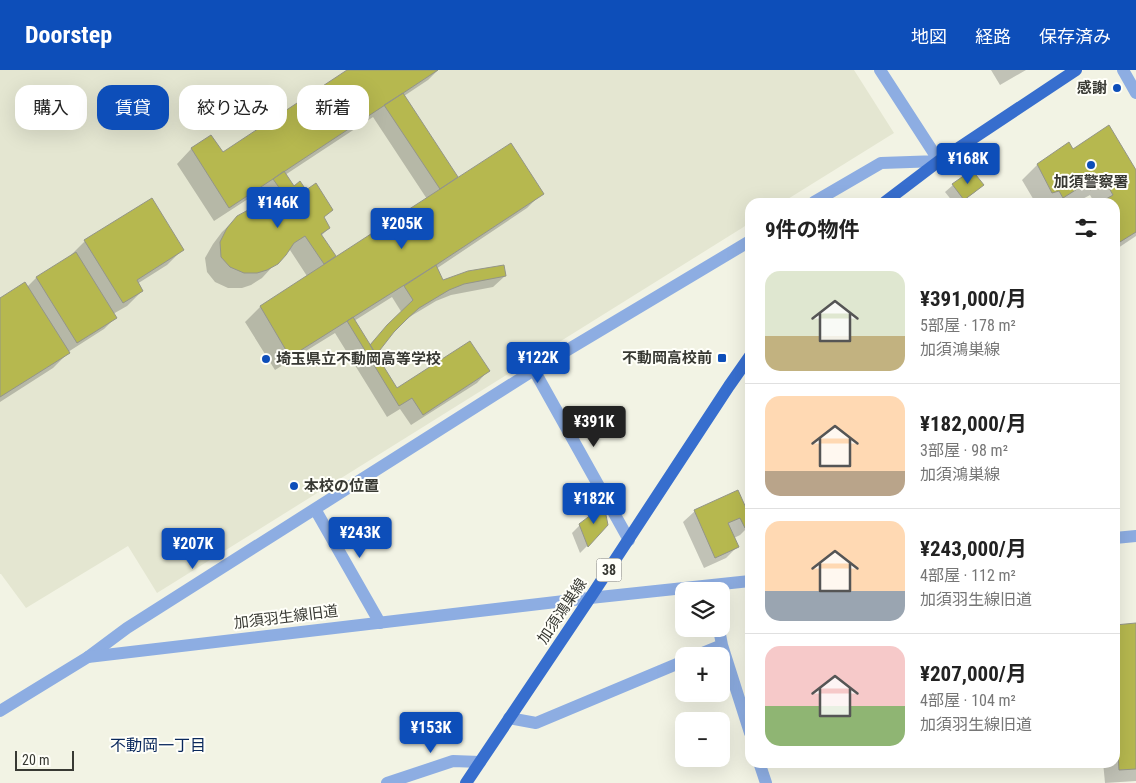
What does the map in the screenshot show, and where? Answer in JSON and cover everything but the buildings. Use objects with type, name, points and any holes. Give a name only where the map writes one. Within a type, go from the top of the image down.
[{"type":"main road","points":[[891,198],[939,161],[1076,70]]},
{"type":"main road","name":"加須鴻巣線","points":[[466,783],[745,363]]},
{"type":"street","points":[[880,70],[939,161]]},
{"type":"street","points":[[1124,70],[1136,92]]},
{"type":"street","points":[[821,198],[881,163],[939,161]]},
{"type":"street","points":[[88,657],[127,628],[534,370],[745,244]]},
{"type":"street","points":[[534,370],[629,540]]},
{"type":"street","points":[[315,509],[380,623]]},
{"type":"street","points":[[1120,538],[1136,536]]},
{"type":"street","name":"加須羽生線旧道","points":[[730,585],[745,582]]},
{"type":"street","name":"加須羽生線旧道","points":[[0,711],[88,657],[590,598],[675,592]]},
{"type":"street","points":[[720,637],[745,717]]},
{"type":"street","points":[[717,647],[722,645]]},
{"type":"street","points":[[509,718],[536,723],[675,665]]},
{"type":"street","points":[[387,783],[453,761],[480,762]]},
{"type":"street","points":[[761,768],[766,783]]},
{"type":"shaded area","name":"埼玉県立不動岡高等学校","points":[[0,70],[854,70],[894,133],[789,198],[745,198],[745,226],[157,593],[128,546],[26,608],[1,574]]},
{"type":"place","name":"感謝","points":[[1117,88]]},
{"type":"place","name":"加須警察署","points":[[1091,165]]},
{"type":"place","name":"不動岡高校前","points":[[722,358]]},
{"type":"place","name":"埼玉県立不動岡高等学校","points":[[266,359]]},
{"type":"place","name":"本校の位置","points":[[294,486]]},
{"type":"district","name":"不動岡一丁目","points":[[158,745]]}]
